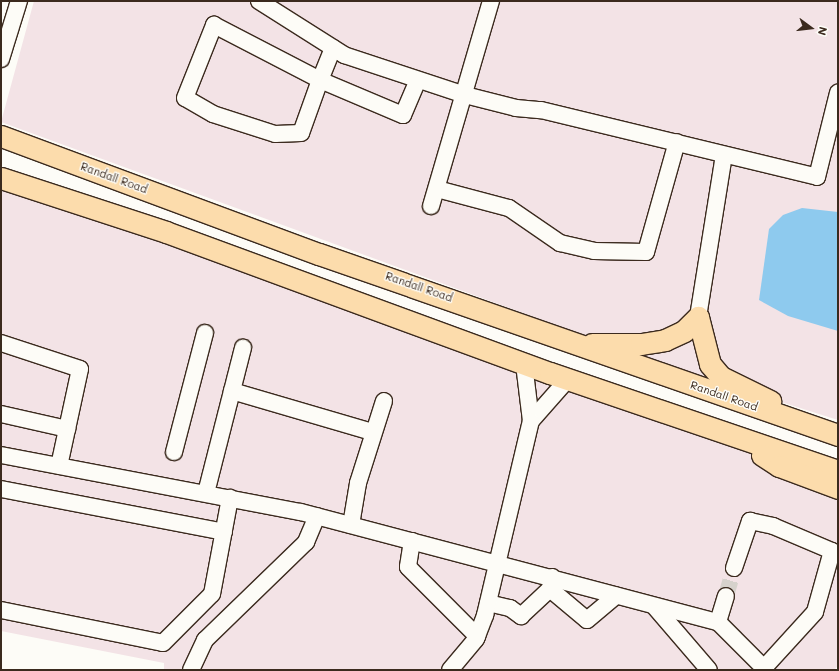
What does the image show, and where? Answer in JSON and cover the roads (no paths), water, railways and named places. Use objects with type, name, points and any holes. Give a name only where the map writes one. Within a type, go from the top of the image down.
[{"type":"main road","name":"Randall Road","points":[[1,136],[575,344],[838,435]]},
{"type":"main road","points":[[1,178],[166,232],[524,364],[838,471]]},
{"type":"main road","points":[[575,344],[641,344],[665,340],[684,331],[698,317]]},
{"type":"main road","points":[[698,317],[710,364],[721,377],[838,435]]},
{"type":"main road","points":[[722,431],[779,466],[838,488]]},
{"type":"street","points":[[1,59],[19,1]]},
{"type":"street","points":[[259,1],[332,48],[418,80],[465,95],[677,142],[724,155],[817,176],[838,93]]},
{"type":"street","points":[[431,206],[465,95],[491,1]]},
{"type":"street","points":[[332,48],[320,80],[301,133],[268,132],[213,114],[184,98],[214,25],[320,80],[403,115],[418,80]]},
{"type":"street","points":[[437,189],[509,208],[560,243],[594,251],[646,252],[677,142]]},
{"type":"street","points":[[698,317],[724,155]]},
{"type":"street","points":[[174,452],[205,333]]},
{"type":"street","points":[[1,343],[80,369],[59,466]]},
{"type":"street","points":[[206,493],[243,348]]},
{"type":"street","points":[[450,670],[477,636],[488,603],[531,421],[524,364]]},
{"type":"street","points":[[531,421],[568,379]]},
{"type":"street","points":[[232,392],[372,432]]},
{"type":"street","points":[[351,525],[372,432],[384,401]]},
{"type":"street","points":[[1,414],[67,429]]},
{"type":"street","points":[[1,455],[206,493],[317,516],[496,564],[551,583],[616,596],[718,622],[764,669],[815,612],[832,551],[772,526],[750,521],[734,568]]},
{"type":"street","points":[[1,489],[224,532]]},
{"type":"street","points":[[1,610],[163,643],[212,594],[230,498]]},
{"type":"street","points":[[191,670],[205,640],[306,542],[317,516]]},
{"type":"street","points":[[412,541],[408,566],[477,636]]},
{"type":"street","points":[[551,583],[587,620],[616,596]]},
{"type":"street","points":[[488,603],[510,608],[521,616],[551,583]]},
{"type":"street","points":[[718,622],[726,596]]},
{"type":"street","points":[[654,606],[710,670]]},
{"type":"water","points":[[802,208],[838,212],[838,331],[788,316],[759,300],[769,229],[783,215]]},
{"type":"tunnel","points":[[726,596],[734,568]]}]
